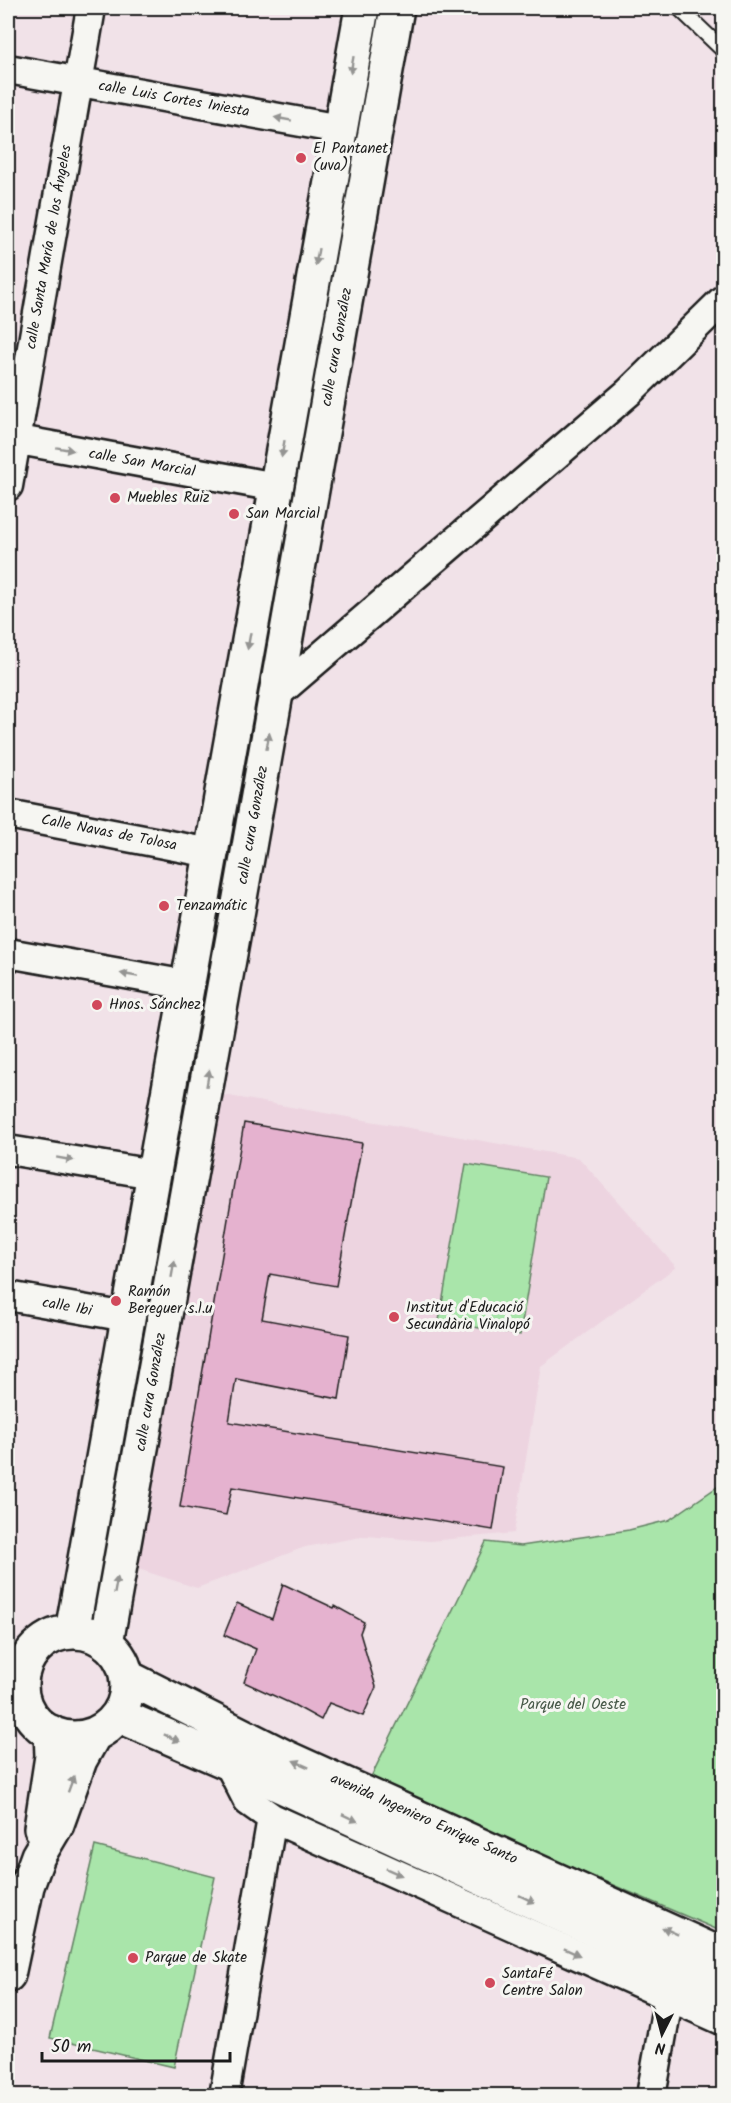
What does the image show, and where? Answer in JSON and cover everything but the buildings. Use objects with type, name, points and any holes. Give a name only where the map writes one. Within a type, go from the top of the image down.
[{"type":"main road","points":[[72,1632],[362,8]]},
{"type":"main road","name":"calle cura González","points":[[106,1643],[397,8]]},
{"type":"main road","points":[[24,1875],[57,1824],[80,1760],[124,1703],[127,1677],[116,1652],[106,1643],[90,1635],[72,1632],[50,1639],[17,1666],[23,1700],[32,1717],[45,1729],[62,1737],[78,1738],[106,1724]]},
{"type":"main road","name":"avenida Ingeniero Enrique Santo","points":[[127,1677],[285,1757],[723,1956]]},
{"type":"main road","name":"avenida Ingeniero Enrique Santo","points":[[106,1724],[228,1762],[723,1990]]},
{"type":"main road","points":[[8,1976],[24,1875],[51,1756],[51,1732]]},
{"type":"street","name":"calle Santa María de los Ángeles","points":[[8,486],[12,439],[91,8]]},
{"type":"street","name":"calle Luis Cortes Iniesta","points":[[8,69],[340,129]]},
{"type":"street","points":[[276,695],[629,392],[723,299]]},
{"type":"street","name":"calle San Marcial","points":[[12,439],[276,487]]},
{"type":"street","name":"Calle Navas de Tolosa","points":[[8,814],[211,853]]},
{"type":"street","points":[[8,953],[187,985]]},
{"type":"street","points":[[8,1150],[153,1174]]},
{"type":"street","name":"calle Ibi","points":[[8,1296],[127,1317]]},
{"type":"street","points":[[228,1762],[248,1801],[272,1818],[723,2021]]},
{"type":"street","points":[[224,2096],[272,1818]]},
{"type":"street","points":[[651,2096],[669,1995]]},
{"type":"lane","points":[[679,8],[723,51]]},
{"type":"shaded area","name":"Institut d'Educació Secundària Vinalopó","points":[[218,1094],[579,1158],[676,1267],[541,1366],[514,1533],[430,1541],[367,1536],[305,1547],[197,1588],[135,1568]]},
{"type":"green space","points":[[466,1164],[546,1177],[520,1335],[439,1321]]},
{"type":"green space","name":"Parque del Oeste","points":[[723,1483],[723,1932],[454,1817],[371,1777],[486,1542],[521,1546],[629,1530],[669,1520]]},
{"type":"green space","name":"Parque de Skate","points":[[95,1846],[215,1877],[174,2067],[50,2038]]},
{"type":"place","name":"El Pantanet (uva)","points":[[301,158]]},
{"type":"place","name":"Muebles Ruiz","points":[[115,498]]},
{"type":"place","name":"San Marcial","points":[[234,514]]},
{"type":"place","name":"Tenzamátic","points":[[164,906]]},
{"type":"place","name":"Hnos. Sánchez","points":[[97,1005]]},
{"type":"place","name":"Ramón Bereguer s.l.u","points":[[116,1301]]},
{"type":"place","name":"Institut d'Educació Secundària Vinalopó","points":[[394,1317]]},
{"type":"place","name":"Parque de Skate","points":[[133,1958]]},
{"type":"place","name":"SantaFé Centre Salon","points":[[490,1983]]}]
